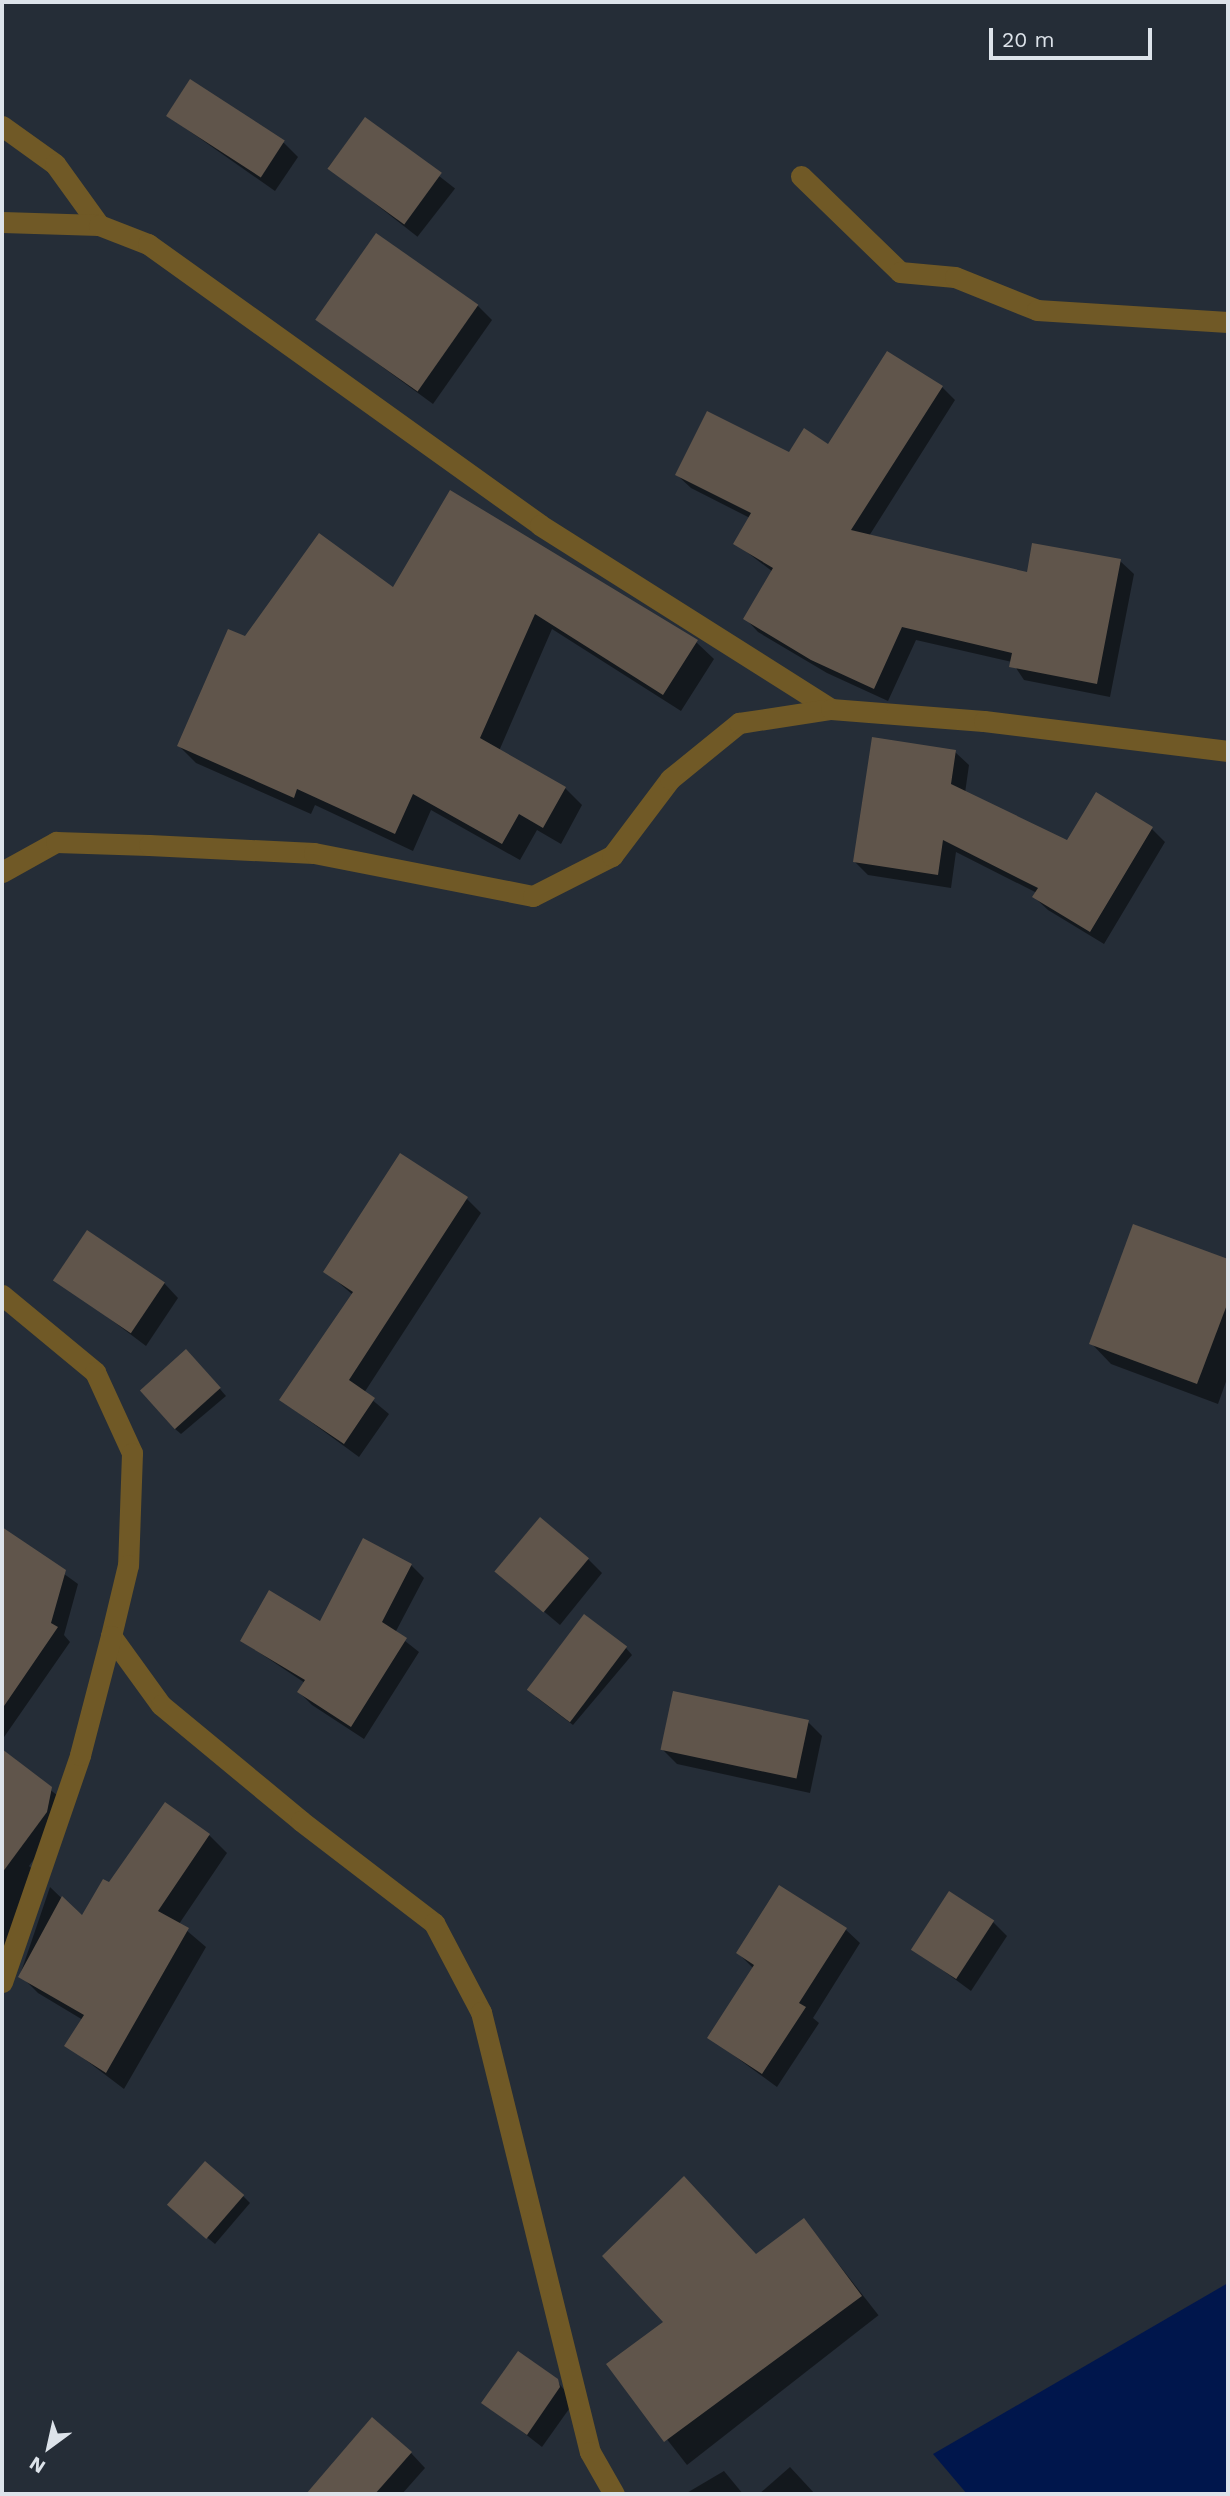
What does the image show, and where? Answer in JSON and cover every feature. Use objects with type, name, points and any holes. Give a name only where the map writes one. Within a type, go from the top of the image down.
[{"type":"street","points":[[2,126],[55,164],[99,225]]},
{"type":"street","points":[[801,176],[900,272],[955,277],[1037,310],[1228,322]]},
{"type":"street","points":[[2,222],[99,225],[148,244],[540,525],[831,709]]},
{"type":"street","points":[[2,872],[56,842],[190,847],[314,853],[533,896],[612,856],[670,779],[739,723],[831,709],[984,721],[1228,751]]},
{"type":"street","points":[[2,1295],[95,1372],[132,1453],[128,1565],[111,1636],[80,1755],[2,1982]]},
{"type":"street","points":[[111,1636],[161,1705],[301,1821],[434,1923],[481,2012],[590,2452],[614,2494]]},
{"type":"shaded area","points":[[1228,2283],[1228,2494],[967,2494],[933,2454]]},
{"type":"building","points":[[190,79],[285,141],[261,177],[166,116]]},
{"type":"building","points":[[365,117],[442,173],[404,225],[327,169]]},
{"type":"building","points":[[376,233],[478,305],[418,392],[315,320]]},
{"type":"building","points":[[887,351],[943,386],[851,530],[1027,572],[1032,543],[1121,559],[1097,684],[1009,667],[1012,653],[902,627],[874,689],[811,660],[743,619],[773,568],[733,544],[751,513],[675,475],[707,411],[789,452],[804,428],[828,444]]},
{"type":"building","points":[[450,490],[698,640],[663,695],[535,614],[480,738],[566,787],[543,828],[519,814],[502,844],[413,794],[395,834],[297,789],[294,798],[177,746],[228,629],[245,636],[319,533],[393,587]]},
{"type":"building","points":[[872,737],[956,750],[951,784],[1067,840],[1096,792],[1153,827],[1090,932],[1032,897],[1038,888],[943,840],[938,875],[853,862]]},
{"type":"building","points":[[400,1153],[468,1197],[349,1380],[375,1398],[344,1444],[279,1400],[353,1292],[323,1272]]},
{"type":"building","points":[[1133,1224],[1228,1259],[1228,1302],[1197,1384],[1089,1344]]},
{"type":"building","points":[[87,1230],[165,1283],[131,1333],[53,1281]]},
{"type":"building","points":[[186,1349],[221,1388],[175,1429],[140,1390]]},
{"type":"building","points":[[540,1517],[589,1558],[543,1613],[494,1571]]},
{"type":"building","points":[[2,1527],[66,1570],[51,1623],[58,1627],[2,1709]]},
{"type":"building","points":[[363,1538],[412,1564],[382,1622],[407,1638],[351,1727],[297,1692],[305,1680],[240,1641],[269,1590],[320,1621]]},
{"type":"building","points":[[584,1614],[627,1646],[570,1722],[527,1690]]},
{"type":"building","points":[[673,1691],[809,1720],[796,1779],[661,1750]]},
{"type":"building","points":[[2,1749],[52,1787],[47,1812],[2,1873]]},
{"type":"building","points":[[165,1802],[210,1834],[158,1911],[189,1928],[106,2073],[64,2046],[84,2015],[18,1977],[62,1896],[82,1915],[103,1879],[109,1882]]},
{"type":"building","points":[[779,1885],[847,1928],[799,2003],[806,2007],[762,2074],[707,2038],[754,1965],[736,1953]]},
{"type":"building","points":[[949,1891],[994,1920],[956,1979],[911,1950]]},
{"type":"building","points":[[205,2161],[244,2195],[206,2239],[167,2205]]},
{"type":"building","points":[[684,2176],[756,2254],[804,2218],[862,2296],[664,2442],[606,2364],[663,2322],[602,2256]]},
{"type":"building","points":[[518,2351],[558,2379],[560,2387],[527,2435],[481,2403]]},
{"type":"building","points":[[372,2417],[412,2452],[375,2494],[306,2494]]}]
